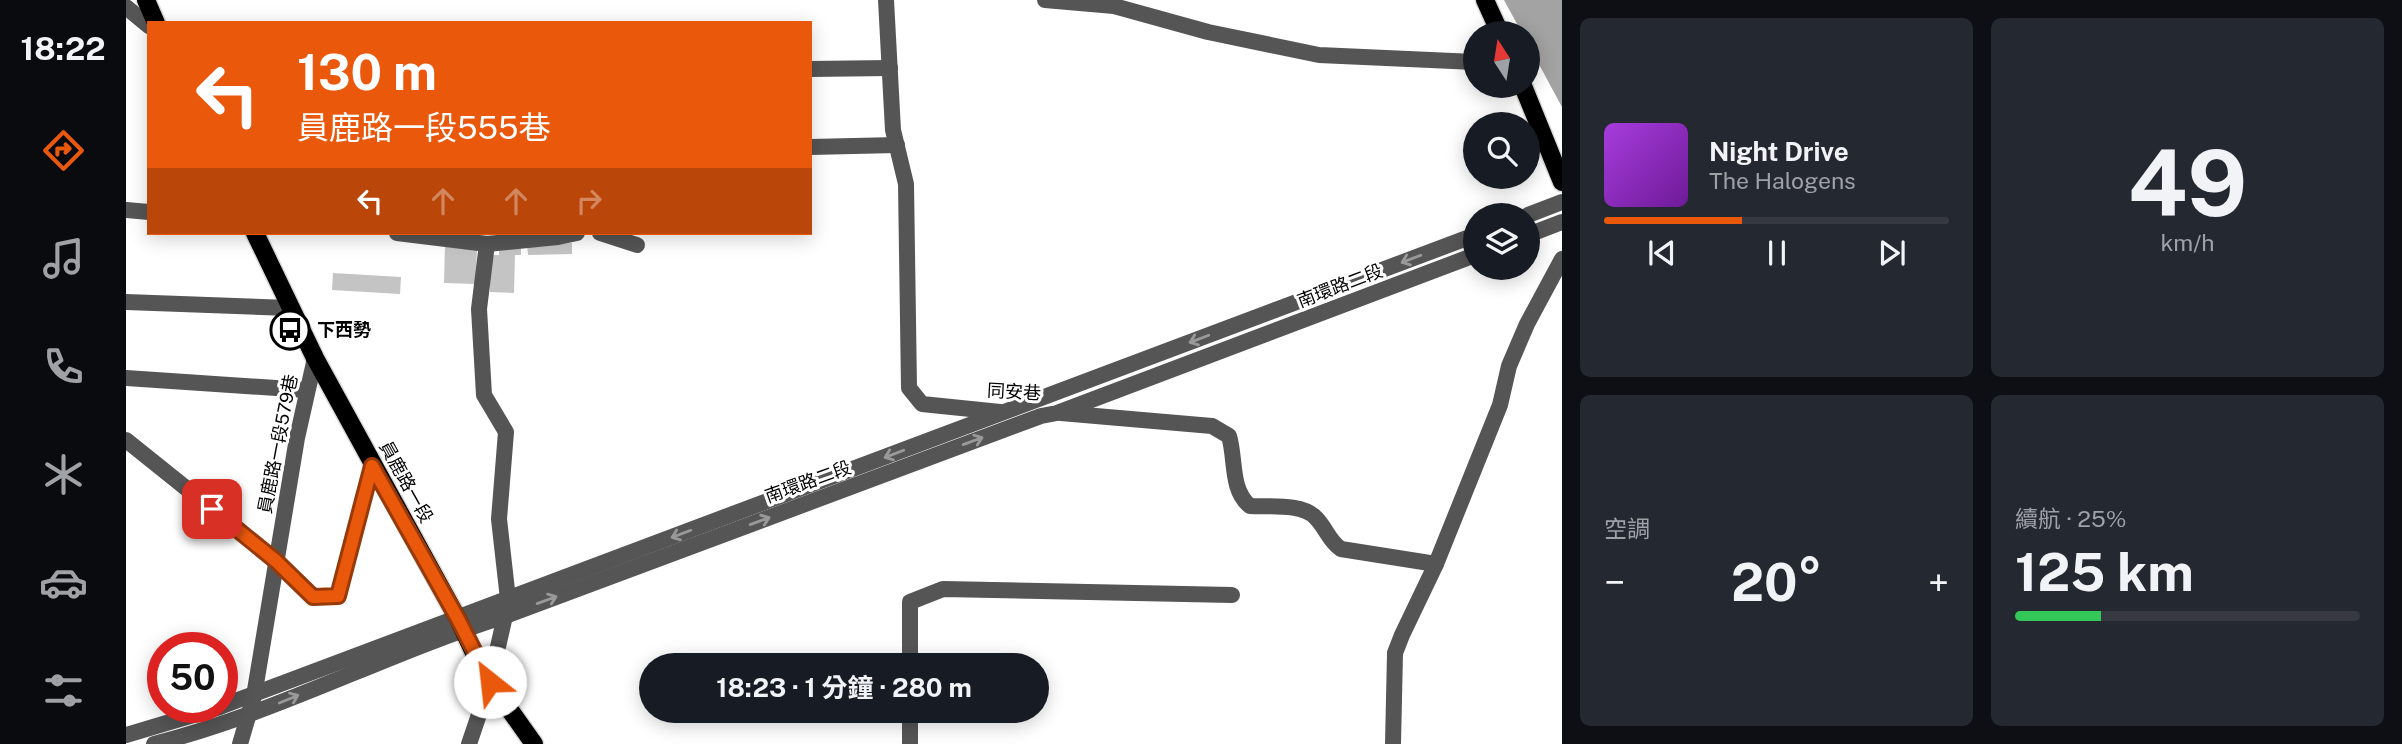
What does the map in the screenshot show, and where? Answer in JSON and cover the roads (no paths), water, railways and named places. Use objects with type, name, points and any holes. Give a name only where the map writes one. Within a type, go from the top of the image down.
[{"type":"main road","points":[[146,0],[155,21]]},
{"type":"main road","points":[[1485,0],[1495,21]]},
{"type":"main road","points":[[1528,98],[1562,182]]},
{"type":"main road","name":"員鹿路一段","points":[[256,235],[315,358],[490,682],[534,744]]},
{"type":"street","name":"同安巷","points":[[886,0],[893,130],[906,184],[909,388],[922,404],[1212,426],[1229,436],[1238,492],[1250,506],[1305,510],[1316,517],[1334,545],[1341,549],[1436,564]]},
{"type":"street","points":[[1045,0],[1114,6],[1208,32],[1319,55],[1463,61]]},
{"type":"street","points":[[126,7],[147,24]]},
{"type":"street","points":[[812,69],[890,68]]},
{"type":"street","points":[[812,147],[897,145]]},
{"type":"street","points":[[1540,210],[1562,202]]},
{"type":"street","points":[[126,211],[147,212]]},
{"type":"street","points":[[1540,230],[1562,222]]},
{"type":"street","points":[[413,235],[487,244],[568,235]]},
{"type":"street","points":[[606,235],[637,245]]},
{"type":"street","name":"南環路二段","points":[[155,744],[247,716],[460,624],[508,599],[1463,240]]},
{"type":"street","points":[[487,244],[480,309],[484,395],[506,432],[499,519],[508,599]]},
{"type":"street","points":[[1393,744],[1395,653],[1436,564],[1500,405],[1509,366],[1527,324],[1562,259]]},
{"type":"street","name":"南環路二段","points":[[238,701],[460,624],[505,616],[1041,416],[1057,413],[1463,260]]},
{"type":"street","points":[[126,302],[290,308]]},
{"type":"street","name":"員鹿路一段579巷","points":[[240,744],[254,696],[306,390],[315,358]]},
{"type":"street","points":[[126,378],[306,390]]},
{"type":"street","points":[[126,440],[276,561],[313,597],[338,596],[372,466]]},
{"type":"street","points":[[910,653],[910,602],[943,589],[1232,595]]},
{"type":"street","points":[[469,744],[490,682],[505,616]]},
{"type":"street","name":"南環路二段","points":[[126,735],[167,723]]},
{"type":"street","points":[[910,723],[910,744]]},
{"type":"place","name":"下西勢","points":[[290,330]]}]
